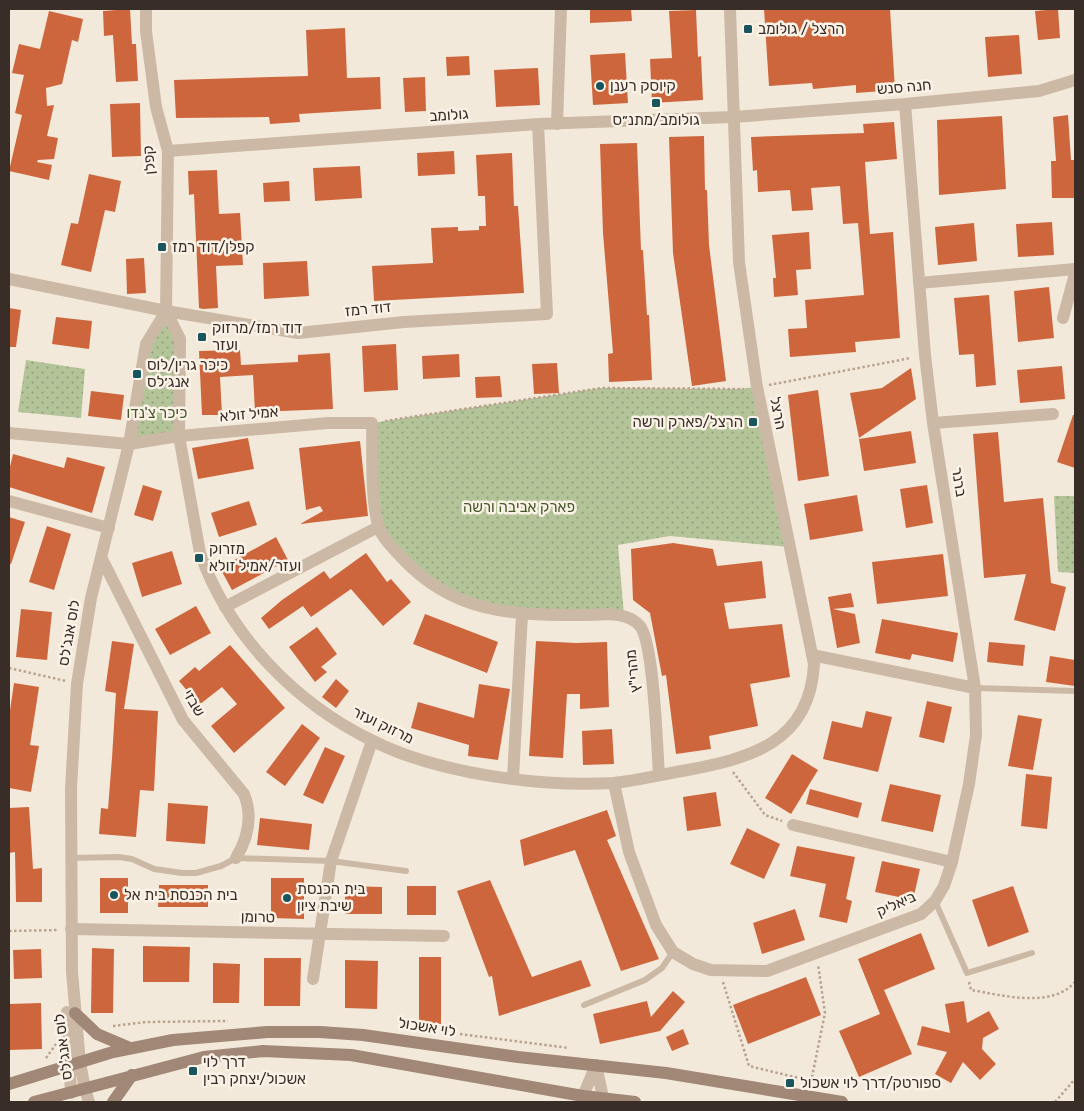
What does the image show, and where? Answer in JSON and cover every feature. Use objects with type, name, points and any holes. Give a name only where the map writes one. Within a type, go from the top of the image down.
[{"type":"main road","points":[[75,1013],[97,1034],[130,1048]]},
{"type":"main road","name":"לוי אשכול","points":[[9,1084],[130,1048],[224,1034],[320,1032],[364,1035],[518,1057],[688,1076],[842,1102]]},
{"type":"main road","points":[[34,1102],[72,1098],[85,1089],[132,1075],[222,1053],[302,1051],[384,1060],[583,1099],[635,1102]]},
{"type":"main road","points":[[113,1102],[132,1075]]},
{"type":"street","name":"קפלן","points":[[146,9],[156,107],[168,151],[166,311]]},
{"type":"street","points":[[557,124],[561,9]]},
{"type":"street","name":"הרצל","points":[[730,9],[739,262],[757,387],[812,655]]},
{"type":"street","name":"חנה סנש","points":[[733,117],[904,104],[1039,91],[1075,80]]},
{"type":"street","name":"ברנר","points":[[904,104],[925,355],[933,423],[974,688],[976,735],[967,793],[952,862]]},
{"type":"street","name":"גולומב","points":[[168,151],[538,124],[733,117]]},
{"type":"street","name":"דוד רמז","points":[[9,279],[166,311],[298,333],[404,322],[547,314],[538,124]]},
{"type":"street","points":[[919,283],[1075,268]]},
{"type":"street","points":[[1063,318],[1075,274]]},
{"type":"street","name":"מרזוק ועזר","points":[[166,311],[180,339],[178,436],[200,553],[213,587],[225,608],[267,664],[296,690],[339,722],[372,741],[423,761],[462,770],[513,778],[562,782],[614,783],[727,762],[766,748],[792,726],[808,695],[813,674],[812,655]]},
{"type":"street","name":"לוס אנג'לס","points":[[74,1064],[75,1013],[71,929],[71,788],[77,684],[91,598],[129,444],[146,344],[166,311]]},
{"type":"street","points":[[933,423],[1053,414]]},
{"type":"street","name":"אמיל זולא","points":[[9,433],[129,444],[178,436],[328,423],[372,423]]},
{"type":"street","name":"מהרי\"ץ","points":[[372,423],[374,489],[378,527],[387,541],[411,569],[433,585],[472,604],[522,615],[624,615],[639,625],[644,633],[649,655],[659,775]]},
{"type":"street","points":[[9,501],[109,528]]},
{"type":"street","points":[[225,608],[378,527]]},
{"type":"street","name":"שבזי","points":[[102,559],[183,720],[244,794],[249,807],[249,820],[243,847],[236,858]]},
{"type":"street","points":[[513,778],[522,615]]},
{"type":"street","points":[[812,655],[974,688]]},
{"type":"street","points":[[313,980],[331,861],[372,741]]},
{"type":"street","points":[[614,783],[629,852],[656,925],[673,952]]},
{"type":"street","points":[[793,825],[952,862]]},
{"type":"street","name":"ביאליק","points":[[673,952],[693,964],[720,971],[767,971],[921,914],[935,901],[944,886],[952,862]]},
{"type":"street","name":"טרומן","points":[[71,929],[444,936]]},
{"type":"street","name":"לוס אנג'לס","points":[[72,972],[67,1014],[68,1043],[89,1102]]},
{"type":"street","points":[[72,1098],[74,1064]]},
{"type":"street","points":[[583,1099],[596,1065]]},
{"type":"street","points":[[596,1065],[604,1100]]},
{"type":"lane","points":[[974,688],[1075,691]]},
{"type":"lane","points":[[71,858],[119,857],[154,869],[182,873],[214,868],[236,858],[331,861],[406,871]]},
{"type":"lane","points":[[935,901],[967,973],[1032,953]]},
{"type":"lane","points":[[584,1005],[645,980],[662,968],[673,952]]},
{"type":"path","points":[[372,423],[601,388],[738,389],[757,387],[925,355]]},
{"type":"path","points":[[9,668],[77,684]]},
{"type":"path","points":[[727,762],[739,783],[764,815],[793,825]]},
{"type":"path","points":[[9,931],[71,929]]},
{"type":"path","points":[[808,1096],[825,1013],[817,953]]},
{"type":"path","points":[[720,971],[749,1066],[811,1081]]},
{"type":"path","points":[[967,973],[971,990],[1010,996],[1045,997],[1068,990],[1075,982]]},
{"type":"path","points":[[38,1062],[46,1058],[56,1043],[68,1043]]},
{"type":"path","points":[[1056,1102],[1075,1079]]},
{"type":"green space","name":"כיכר צ'נדו","points":[[166,311],[177,330],[179,436],[129,444],[146,344]]},
{"type":"green space","points":[[26,360],[85,369],[81,418],[18,412]]},
{"type":"green space","name":"פארק אביבה ורשה","points":[[757,387],[789,547],[670,536],[618,545],[624,615],[522,615],[447,594],[378,527],[372,423],[601,388],[738,389]]},
{"type":"green space","points":[[1054,496],[1075,496],[1075,573],[1058,572]]},
{"type":"building","points":[[130,9],[132,44],[136,44],[138,81],[116,82],[113,35],[104,36],[103,11]]},
{"type":"building","points":[[590,9],[631,9],[632,21],[590,23]]},
{"type":"building","points":[[764,9],[890,9],[895,90],[856,93],[856,85],[813,89],[812,83],[769,86]]},
{"type":"building","points":[[1058,9],[1060,38],[1038,40],[1035,11]]},
{"type":"building","points":[[696,10],[698,57],[701,56],[703,100],[652,103],[650,59],[672,58],[669,11]]},
{"type":"building","points":[[49,11],[83,19],[78,42],[72,40],[62,84],[46,88],[47,106],[54,105],[47,136],[58,138],[54,159],[38,160],[37,162],[52,165],[49,180],[9,171],[22,115],[15,113],[24,75],[12,73],[19,44],[40,49]]},
{"type":"building","points":[[345,28],[347,78],[380,77],[381,109],[299,114],[300,122],[270,124],[269,117],[176,118],[174,80],[308,76],[306,30]]},
{"type":"building","points":[[1019,35],[1022,74],[988,77],[985,37]]},
{"type":"building","points":[[625,53],[628,103],[593,105],[590,55]]},
{"type":"building","points":[[469,56],[470,75],[447,76],[446,57]]},
{"type":"building","points":[[538,68],[540,105],[496,107],[494,70]]},
{"type":"building","points":[[425,77],[426,111],[405,112],[403,78]]},
{"type":"building","points":[[140,103],[141,156],[112,157],[110,104]]},
{"type":"building","points":[[1068,115],[1071,160],[1075,160],[1075,198],[1052,198],[1051,161],[1056,161],[1053,117]]},
{"type":"building","points":[[1002,116],[1006,189],[939,195],[937,120]]},
{"type":"building","points":[[894,122],[897,159],[865,162],[870,234],[893,232],[900,338],[855,342],[856,352],[790,357],[788,329],[807,328],[805,300],[864,295],[858,223],[843,224],[840,186],[811,188],[813,210],[792,211],[790,190],[758,192],[757,170],[753,171],[751,137],[864,133],[863,124]]},
{"type":"building","points":[[704,136],[709,245],[726,381],[692,386],[673,253],[669,137]]},
{"type":"building","points":[[637,143],[641,250],[643,250],[647,315],[649,315],[652,380],[609,382],[608,354],[613,353],[603,233],[600,144]]},
{"type":"building","points":[[454,151],[455,174],[418,176],[417,153]]},
{"type":"building","points":[[512,153],[514,206],[518,206],[524,293],[374,301],[372,266],[433,263],[431,228],[458,227],[458,231],[479,230],[479,226],[486,226],[485,196],[478,196],[476,155]]},
{"type":"building","points":[[360,166],[362,198],[315,201],[313,168]]},
{"type":"building","points":[[217,170],[219,214],[240,213],[243,265],[216,266],[218,308],[203,309],[199,308],[194,194],[189,195],[188,171]]},
{"type":"building","points":[[89,174],[121,181],[115,212],[105,210],[91,272],[61,265],[71,223],[78,224]]},
{"type":"building","points":[[289,181],[290,201],[264,202],[263,183]]},
{"type":"building","points":[[1052,222],[1054,255],[1018,257],[1016,224]]},
{"type":"building","points":[[974,223],[977,261],[938,265],[935,227]]},
{"type":"building","points":[[809,232],[811,269],[796,270],[798,295],[774,297],[773,278],[776,278],[772,235]]},
{"type":"building","points":[[144,258],[146,293],[127,294],[126,259]]},
{"type":"building","points":[[307,261],[309,296],[264,299],[263,263]]},
{"type":"building","points":[[1049,287],[1054,338],[1018,342],[1014,291]]},
{"type":"building","points":[[989,295],[996,385],[976,387],[974,354],[959,355],[954,298]]},
{"type":"building","points":[[9,308],[21,310],[16,347],[9,347]]},
{"type":"building","points":[[56,317],[92,321],[89,349],[52,344]]},
{"type":"building","points":[[396,344],[398,390],[364,392],[362,346]]},
{"type":"building","points":[[240,350],[241,365],[298,362],[298,355],[330,353],[333,409],[255,412],[253,375],[220,377],[222,415],[202,415],[199,351]]},
{"type":"building","points":[[459,354],[460,377],[423,379],[422,356]]},
{"type":"building","points":[[557,363],[559,393],[534,394],[532,364]]},
{"type":"building","points":[[1062,366],[1065,399],[1020,403],[1017,370]]},
{"type":"building","points":[[911,368],[916,399],[859,438],[850,393],[882,388]]},
{"type":"building","points":[[500,376],[502,397],[476,398],[475,377]]},
{"type":"building","points":[[818,390],[829,476],[798,481],[788,395]]},
{"type":"building","points":[[91,391],[124,395],[121,420],[88,416]]},
{"type":"building","points":[[1073,415],[1075,415],[1075,468],[1057,462]]},
{"type":"building","points":[[911,431],[916,463],[864,471],[859,439]]},
{"type":"building","points":[[998,432],[1004,502],[1043,498],[1051,583],[1066,587],[1055,631],[1014,620],[1026,574],[984,578],[973,434]]},
{"type":"building","points":[[248,438],[254,469],[198,479],[192,448]]},
{"type":"building","points":[[360,441],[368,516],[300,524],[323,511],[320,506],[306,510],[299,448]]},
{"type":"building","points":[[13,454],[64,468],[67,457],[105,467],[92,513],[9,487],[9,471]]},
{"type":"building","points":[[143,485],[162,491],[153,521],[134,515]]},
{"type":"building","points":[[927,485],[933,523],[906,528],[900,489]]},
{"type":"building","points":[[857,495],[863,531],[810,540],[804,504]]},
{"type":"building","points":[[249,501],[257,525],[219,537],[211,513]]},
{"type":"building","points":[[9,517],[25,522],[11,564],[9,563]]},
{"type":"building","points":[[47,526],[71,534],[54,590],[29,582]]},
{"type":"building","points":[[276,537],[288,560],[232,590],[220,568]]},
{"type":"building","points":[[673,543],[713,549],[717,566],[762,561],[766,598],[724,603],[729,629],[782,624],[790,677],[750,684],[758,726],[709,736],[711,749],[676,754],[666,675],[662,676],[650,613],[633,600],[631,549]]},
{"type":"building","points":[[172,551],[182,584],[142,597],[132,563]]},
{"type":"building","points":[[366,553],[387,582],[391,579],[411,602],[383,626],[351,589],[311,617],[303,606],[269,629],[261,618],[282,600],[324,571],[330,579]]},
{"type":"building","points":[[943,554],[948,596],[877,604],[872,562]]},
{"type":"building","points":[[851,593],[854,607],[833,609],[855,614],[860,643],[837,648],[828,597]]},
{"type":"building","points":[[196,606],[211,633],[170,655],[155,629]]},
{"type":"building","points":[[21,609],[52,612],[47,660],[16,657]]},
{"type":"building","points":[[425,614],[498,642],[487,673],[413,644]]},
{"type":"building","points":[[882,619],[958,633],[953,662],[912,654],[910,660],[875,653]]},
{"type":"building","points":[[317,627],[337,654],[321,667],[327,672],[315,682],[289,647]]},
{"type":"building","points":[[112,641],[134,644],[124,709],[158,711],[154,791],[140,790],[136,837],[99,834],[101,808],[108,809],[112,758],[116,693],[105,691]]},
{"type":"building","points":[[536,641],[607,642],[609,707],[580,709],[580,694],[567,694],[563,758],[529,756]]},
{"type":"building","points":[[989,642],[1025,645],[1023,666],[987,662]]},
{"type":"building","points":[[230,645],[285,708],[234,753],[211,726],[237,704],[222,687],[199,705],[179,681],[195,667],[199,671]]},
{"type":"building","points":[[1050,656],[1075,660],[1075,686],[1046,682]]},
{"type":"building","points":[[336,679],[349,691],[336,708],[322,697]]},
{"type":"building","points":[[14,683],[39,687],[30,745],[39,746],[31,792],[9,788],[9,717]]},
{"type":"building","points":[[479,684],[510,689],[498,760],[468,756],[469,745],[411,728],[418,702],[474,718]]},
{"type":"building","points":[[927,701],[952,707],[944,743],[919,737]]},
{"type":"building","points":[[866,711],[892,717],[878,772],[823,759],[832,721],[862,728]]},
{"type":"building","points":[[1018,715],[1042,719],[1033,770],[1008,766]]},
{"type":"building","points":[[302,724],[320,738],[285,786],[266,772]]},
{"type":"building","points":[[612,729],[614,764],[583,765],[582,731]]},
{"type":"building","points":[[325,747],[345,756],[323,804],[303,795]]},
{"type":"building","points":[[792,754],[818,770],[791,814],[765,798]]},
{"type":"building","points":[[1026,774],[1052,777],[1047,829],[1021,826]]},
{"type":"building","points":[[890,784],[941,795],[933,832],[881,821]]},
{"type":"building","points":[[810,789],[862,803],[858,818],[806,804]]},
{"type":"building","points":[[716,792],[721,826],[687,831],[683,797]]},
{"type":"building","points":[[168,803],[208,806],[205,844],[166,841]]},
{"type":"building","points":[[29,807],[33,869],[42,868],[42,902],[16,902],[15,852],[9,853],[9,808]]},
{"type":"building","points":[[607,810],[616,836],[607,840],[659,959],[621,971],[575,850],[524,866],[520,840]]},
{"type":"building","points":[[260,818],[312,824],[309,850],[257,845]]},
{"type":"building","points":[[747,828],[780,844],[764,879],[730,864]]},
{"type":"building","points":[[797,846],[855,857],[846,899],[852,901],[847,923],[819,917],[826,884],[790,876]]},
{"type":"building","points":[[882,861],[920,869],[913,900],[875,892]]},
{"type":"building","name":"בית הכנסת בית אל","points":[[100,878],[128,878],[128,913],[100,913]]},
{"type":"building","name":"בית הכנסת שיבת ציון","points":[[271,878],[304,878],[304,919],[271,918]]},
{"type":"building","points":[[490,880],[532,977],[581,960],[591,986],[499,1016],[492,976],[489,977],[457,891]]},
{"type":"building","points":[[159,885],[208,885],[208,907],[158,907]]},
{"type":"building","points":[[345,886],[382,887],[382,914],[345,914]]},
{"type":"building","points":[[407,886],[436,886],[436,915],[407,915]]},
{"type":"building","points":[[1013,886],[1029,932],[988,947],[972,900]]},
{"type":"building","points":[[795,909],[805,940],[762,954],[753,923]]},
{"type":"building","points":[[921,933],[935,969],[884,990],[912,1054],[859,1077],[839,1031],[880,1014],[858,959]]},
{"type":"building","points":[[143,946],[190,947],[189,982],[143,982]]},
{"type":"building","points":[[92,948],[114,949],[113,1013],[91,1013]]},
{"type":"building","points":[[41,949],[42,978],[14,979],[13,950]]},
{"type":"building","points":[[419,957],[441,957],[441,1024],[419,1023]]},
{"type":"building","points":[[264,958],[301,958],[300,1006],[264,1006]]},
{"type":"building","points":[[345,960],[378,961],[377,1009],[345,1008]]},
{"type":"building","points":[[213,963],[240,964],[239,1003],[213,1003]]},
{"type":"building","points":[[806,977],[821,1015],[748,1044],[733,1005]]},
{"type":"building","points":[[673,991],[685,1002],[660,1031],[600,1044],[593,1014],[647,1001],[651,1017]]},
{"type":"building","points":[[964,1001],[967,1023],[989,1011],[999,1029],[983,1038],[982,1049],[996,1064],[980,1080],[963,1062],[951,1083],[935,1074],[947,1052],[917,1045],[922,1026],[950,1033],[945,1004]]},
{"type":"building","points":[[41,1003],[42,1049],[9,1050],[9,1004]]},
{"type":"building","points":[[683,1029],[689,1044],[672,1051],[666,1037]]},
{"type":"place","name":"הרצל / גולומב","points":[[748,29]]},
{"type":"place","name":"קיוסק רענן","points":[[600,86]]},
{"type":"place","name":"גולומב/מתנ״ס","points":[[656,103]]},
{"type":"place","name":"קפלן/דוד רמז","points":[[162,247]]},
{"type":"place","name":"דוד רמז/מרזוק ועזר","points":[[202,337]]},
{"type":"place","name":"כיכר גרין/לוס אנג׳לס","points":[[137,374]]},
{"type":"place","name":"הרצל/פארק ורשה","points":[[753,422]]},
{"type":"place","name":"מזרוק ועזר/אמיל זולא","points":[[199,558]]},
{"type":"place","name":"בית הכנסת בית אל","points":[[114,895]]},
{"type":"place","name":"בית הכנסת שיבת ציון","points":[[287,898]]},
{"type":"place","name":"דרך לוי אשכול/יצחק רבין","points":[[193,1071]]},
{"type":"place","name":"ספורטק/דרך לוי אשכול","points":[[790,1083]]}]
